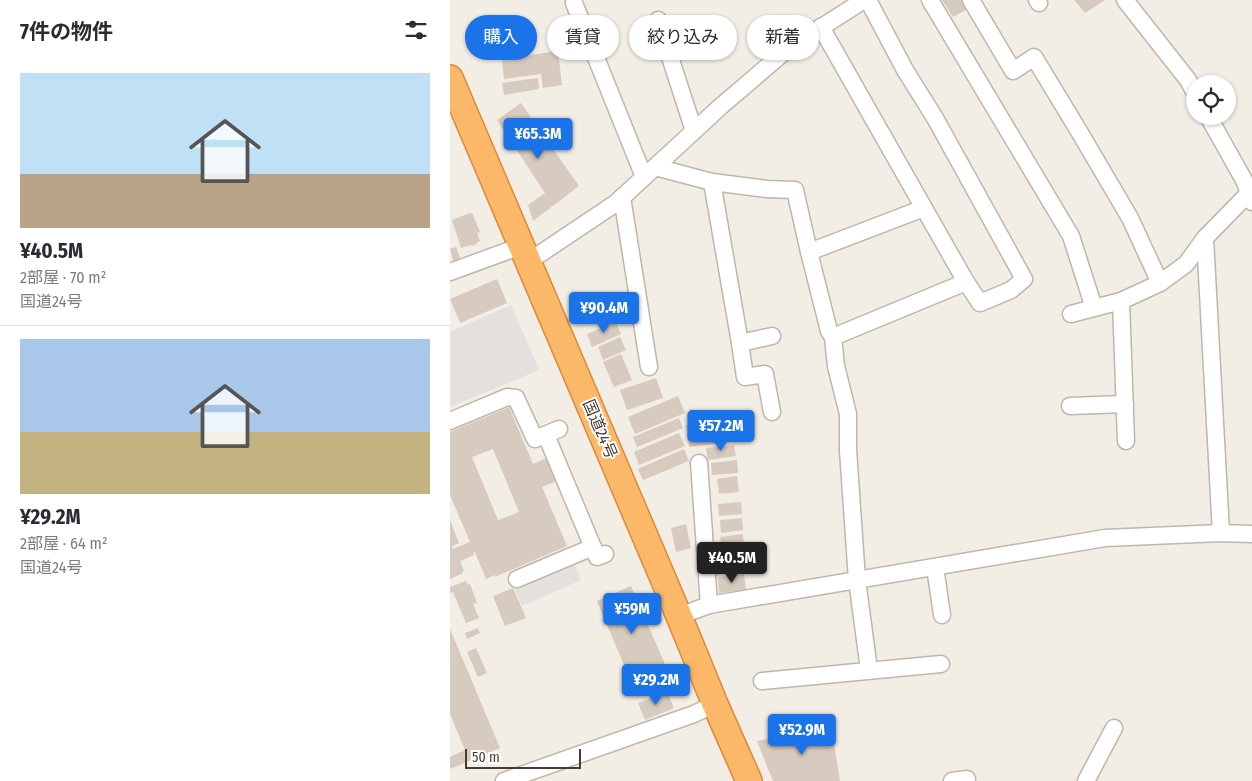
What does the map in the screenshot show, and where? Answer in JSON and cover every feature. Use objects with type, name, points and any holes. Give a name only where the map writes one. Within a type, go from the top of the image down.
[{"type":"highway","name":"国道24号","points":[[450,78],[749,781]]},
{"type":"street","points":[[450,272],[553,247],[616,203],[694,131],[789,48],[864,0]]},
{"type":"street","points":[[821,27],[966,282],[980,303],[1012,290],[1024,279],[935,118],[905,70],[868,0]]},
{"type":"street","points":[[930,0],[1071,236],[1094,308]]},
{"type":"street","points":[[971,0],[1013,71],[1034,57],[1130,218],[1160,283]]},
{"type":"street","points":[[1125,0],[1186,77]]},
{"type":"street","points":[[574,3],[650,172]]},
{"type":"street","points":[[671,60],[694,131]]},
{"type":"street","points":[[1072,314],[1121,301],[1160,283],[1186,264],[1205,238],[1251,198],[1245,182],[1213,125]]},
{"type":"street","points":[[650,172],[767,189],[795,190],[829,331],[833,337],[836,366],[848,414],[848,450],[857,580],[869,670]]},
{"type":"street","points":[[712,182],[740,343],[744,377],[766,374],[772,412]]},
{"type":"street","points":[[622,197],[650,367]]},
{"type":"street","points":[[809,252],[924,208]]},
{"type":"street","points":[[1205,238],[1221,533]]},
{"type":"street","points":[[833,337],[966,282]]},
{"type":"street","points":[[1121,301],[1126,441]]},
{"type":"street","points":[[740,343],[772,336]]},
{"type":"street","points":[[450,421],[507,397],[516,398],[535,439],[553,432],[599,551],[517,579]]},
{"type":"street","points":[[1070,406],[1124,404]]},
{"type":"street","points":[[699,463],[709,605]]},
{"type":"street","points":[[679,616],[709,605],[1105,538],[1221,533],[1252,534]]},
{"type":"street","points":[[935,567],[942,615]]},
{"type":"street","points":[[762,681],[942,664]]},
{"type":"street","points":[[504,781],[694,714],[715,704]]},
{"type":"street","points":[[1086,781],[1114,728]]},
{"type":"shaded area","points":[[511,305],[539,370],[450,407],[450,332]]},
{"type":"shaded area","points":[[567,547],[581,580],[522,606],[508,573]]},
{"type":"building","points":[[942,0],[964,0],[968,9],[953,17]]},
{"type":"building","points":[[1074,0],[1105,0],[1085,13]]},
{"type":"building","points":[[547,53],[547,60],[559,60],[562,85],[543,88],[541,74],[504,79],[502,60],[537,60],[537,54]]},
{"type":"building","points":[[538,78],[539,89],[504,95],[502,83]]},
{"type":"building","points":[[521,103],[579,186],[533,221],[528,205],[545,193],[497,120]]},
{"type":"building","points":[[472,213],[480,232],[477,233],[480,241],[472,246],[461,248],[452,220]]},
{"type":"building","points":[[456,247],[461,261],[454,263],[450,249]]},
{"type":"building","points":[[497,279],[507,303],[460,323],[450,299]]},
{"type":"building","points":[[616,322],[621,334],[592,347],[587,334]]},
{"type":"building","points":[[620,337],[626,350],[603,360],[598,347]]},
{"type":"building","points":[[621,354],[632,380],[614,387],[603,362]]},
{"type":"building","points":[[656,378],[663,398],[627,410],[620,390]]},
{"type":"building","points":[[678,396],[685,413],[635,434],[628,417]]},
{"type":"building","points":[[509,407],[533,464],[547,458],[557,481],[542,487],[567,546],[495,577],[495,575],[486,579],[475,552],[473,553],[474,555],[460,561],[463,573],[450,579],[450,520],[459,543],[452,546],[453,549],[470,542],[450,495],[450,432]],"holes":[[[493,449],[519,512],[498,520],[472,457]]]},
{"type":"building","points":[[679,418],[683,428],[637,447],[633,437]]},
{"type":"building","points":[[735,420],[737,441],[689,447],[686,425]]},
{"type":"building","points":[[679,433],[685,446],[639,465],[634,452]]},
{"type":"building","points":[[734,445],[736,456],[708,460],[706,448]]},
{"type":"building","points":[[684,449],[689,461],[643,480],[638,469]]},
{"type":"building","points":[[737,460],[738,473],[712,475],[711,463]]},
{"type":"building","points":[[737,476],[739,492],[719,494],[717,479]]},
{"type":"building","points":[[741,502],[742,514],[719,516],[718,504]]},
{"type":"building","points":[[742,518],[743,530],[721,533],[720,520]]},
{"type":"building","points":[[686,524],[691,548],[676,552],[671,528]]},
{"type":"building","points":[[743,534],[744,547],[722,550],[720,537]]},
{"type":"building","points":[[744,574],[746,590],[719,593],[718,577]]},
{"type":"building","points":[[466,581],[468,585],[470,584],[477,603],[473,604],[479,618],[466,623],[453,592],[450,593],[450,587]]},
{"type":"building","points":[[631,586],[667,669],[632,684],[597,601]]},
{"type":"building","points":[[513,588],[526,618],[505,626],[493,596]]},
{"type":"building","points":[[478,628],[480,633],[467,639],[465,633]]},
{"type":"building","points":[[450,629],[500,748],[450,769],[450,757],[465,750],[450,714]]},
{"type":"building","points":[[476,648],[487,673],[478,677],[467,652]]},
{"type":"building","points":[[667,692],[674,708],[645,720],[638,703]]},
{"type":"building","points":[[831,726],[840,781],[773,781],[757,741]]}]
